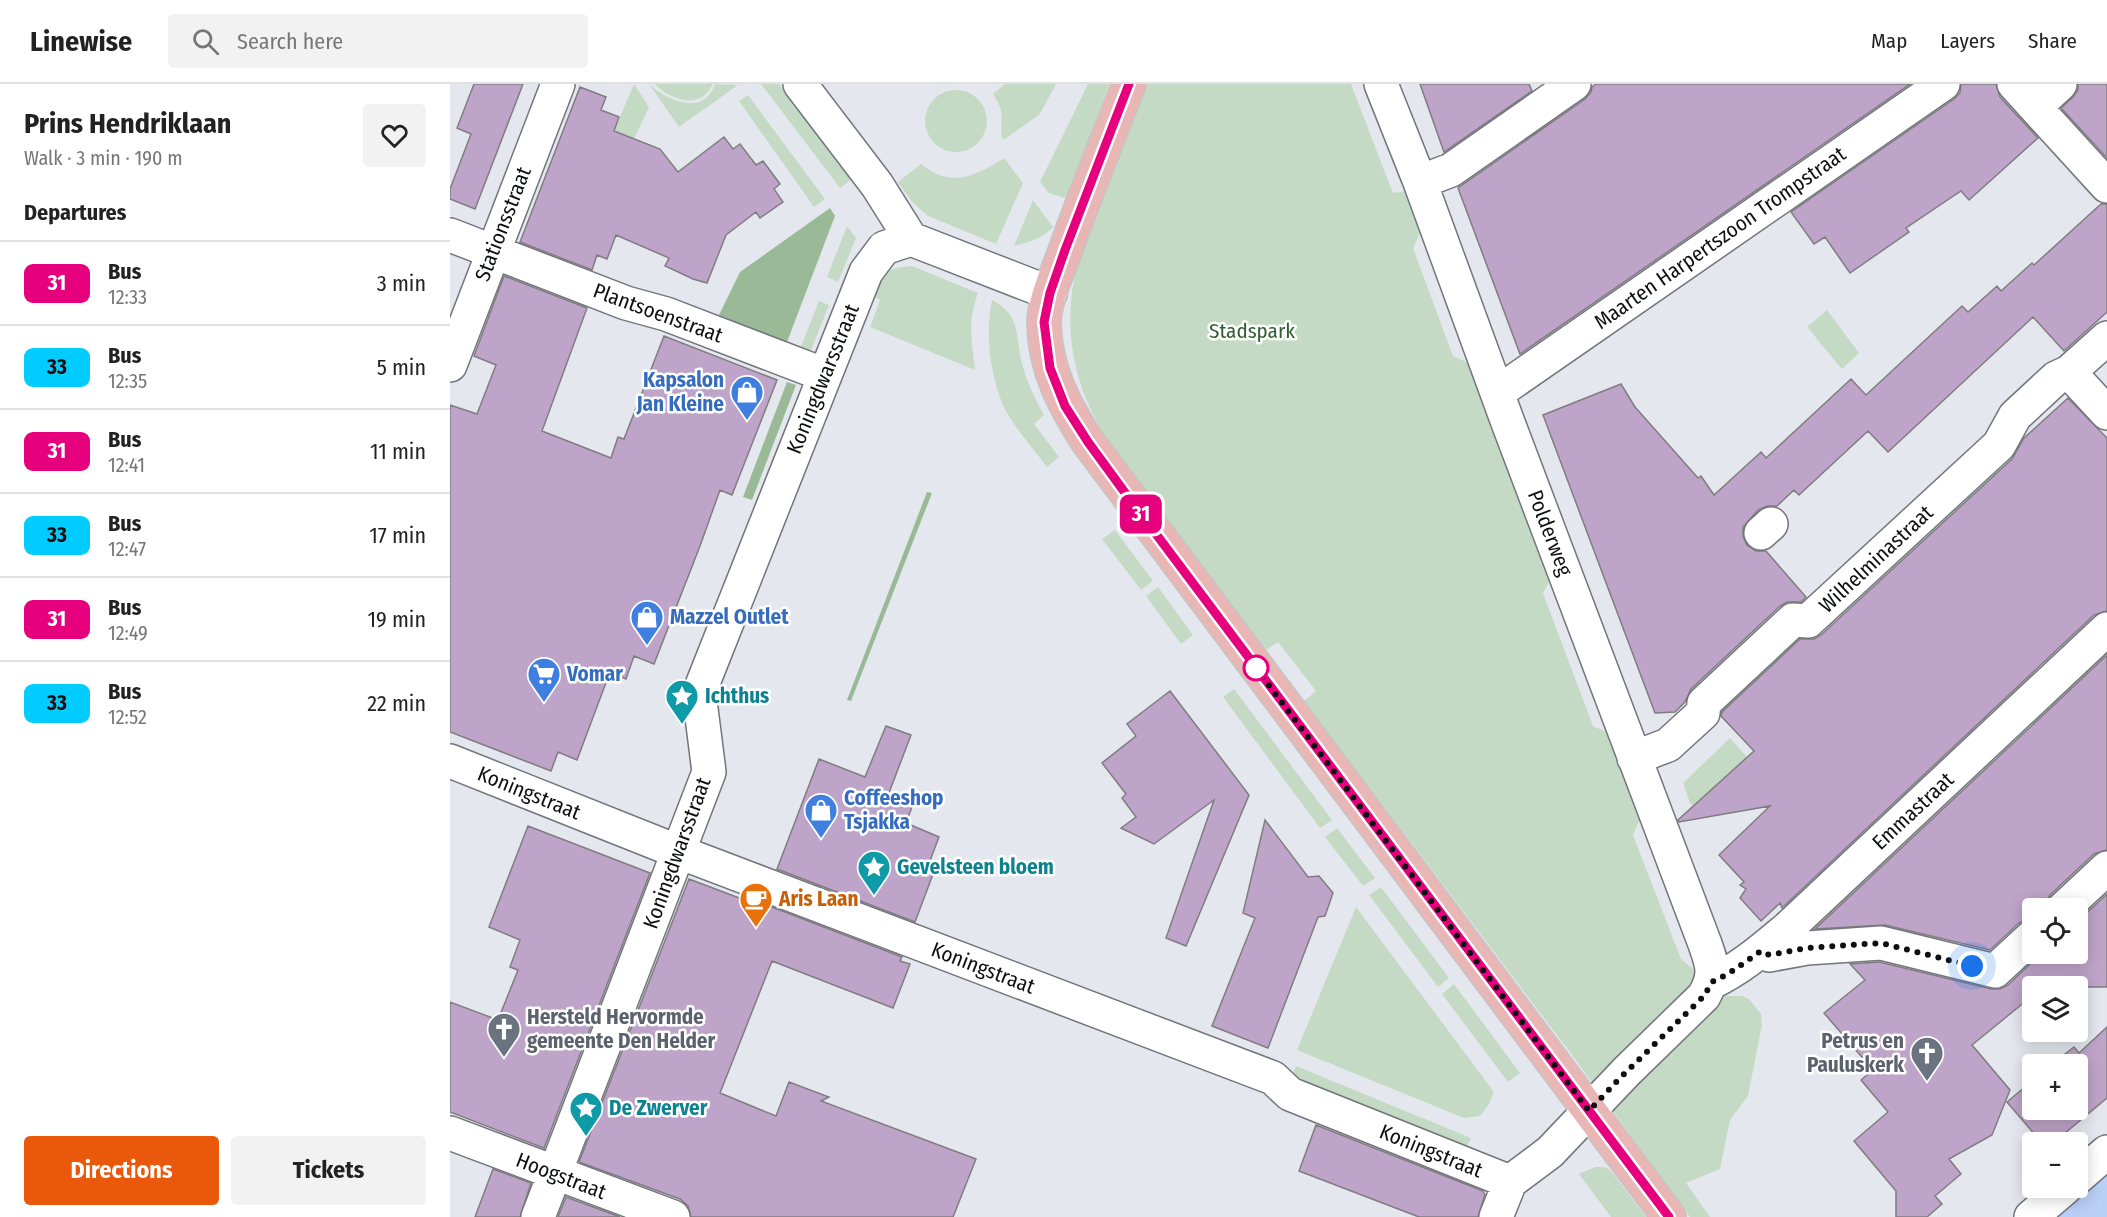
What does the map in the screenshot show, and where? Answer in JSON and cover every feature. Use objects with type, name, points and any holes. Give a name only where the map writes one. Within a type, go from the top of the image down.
[{"type":"main road","points":[[1129,84],[1050,293],[1044,322],[1050,368],[1065,406],[1088,442],[1669,1217]]},
{"type":"street","name":"Stationsstraat","points":[[450,365],[558,84]]},
{"type":"street","points":[[800,84],[877,185],[911,239],[1050,293]]},
{"type":"street","name":"Polderweg","points":[[1382,84],[1705,944],[1713,971],[1712,982]]},
{"type":"street","points":[[1420,182],[1451,170],[1574,84]]},
{"type":"street","name":"Maarten Harpertszoon Trompstraat","points":[[1497,393],[1943,84]]},
{"type":"street","points":[[2060,84],[2025,96],[2107,186]]},
{"type":"street","name":"Plantsoenstraat","points":[[450,235],[626,303],[666,314],[825,375]]},
{"type":"street","name":"Koningdwarsstraat","points":[[538,1217],[709,772],[699,693],[867,272],[884,248],[911,239]]},
{"type":"street","name":"Wilhelminastraat","points":[[1634,758],[1668,745],[1703,713],[1704,703],[1793,620],[1808,621],[1999,445],[2015,416],[2056,378],[2069,372],[2107,338]]},
{"type":"street","points":[[2069,372],[2107,413]]},
{"type":"street","name":"Emmastraat","points":[[1712,982],[1761,951],[1797,920],[2107,629]]},
{"type":"street","name":"Koningstraat","points":[[450,761],[679,852],[1273,1078],[1290,1094],[1510,1182]]},
{"type":"street","points":[[2075,898],[2107,868]]},
{"type":"street","points":[[1761,951],[1769,955],[1807,948],[1881,943],[1995,971],[2022,946]]},
{"type":"street","points":[[1496,1217],[1510,1182],[1550,1152],[1620,1078],[1704,996],[1712,982]]},
{"type":"street","name":"Hoogstraat","points":[[450,1133],[673,1217]]},
{"type":"street","points":[[2088,1168],[2107,1152]]},
{"type":"street","points":[[2031,1217],[2053,1198]]},
{"type":"green space","points":[[634,84],[649,107],[634,139],[614,131]]},
{"type":"green space","points":[[649,84],[665,96],[684,103],[702,101],[715,84],[738,85],[679,127]]},
{"type":"green space","points":[[654,84],[713,84],[701,98],[685,100],[669,95]]},
{"type":"green space","points":[[761,84],[779,84],[851,180],[840,188]]},
{"type":"green space","points":[[1005,84],[1056,84],[1040,114],[1002,139],[1001,112],[993,94]]},
{"type":"green space","points":[[1088,84],[1109,84],[1067,199],[1049,193],[1040,182]]},
{"type":"green space","name":"Stadspark","points":[[1147,84],[1351,84],[1393,193],[1407,191],[1422,229],[1413,248],[1453,356],[1473,365],[1553,574],[1543,593],[1593,726],[1611,734],[1642,815],[1633,835],[1681,959],[1727,996],[1742,996],[1749,999],[1761,1014],[1762,1025],[1748,1096],[1730,1120],[1720,1169],[1686,1183],[1710,1217],[1690,1217],[1575,1059],[1304,701],[1316,691],[1278,642],[1265,651],[1110,443],[1097,422],[1079,378],[1074,356],[1070,311],[1073,287],[1077,263]]},
{"type":"green space","points":[[956,90],[968,92],[978,99],[985,109],[987,121],[985,133],[978,143],[968,150],[956,152],[944,150],[934,143],[927,133],[925,121],[927,109],[934,99],[944,92]]},
{"type":"green space","points":[[748,95],[825,199],[814,207],[739,101]]},
{"type":"green space","points":[[1004,158],[1023,183],[996,244],[928,216],[912,202],[898,182],[921,164],[932,172],[953,178],[973,174]]},
{"type":"green space","points":[[1033,200],[1053,227],[1040,237],[1014,246]]},
{"type":"green space","points":[[830,208],[835,216],[787,342],[718,317],[740,272]]},
{"type":"green space","points":[[847,226],[856,238],[838,282],[827,277]]},
{"type":"green space","points":[[912,266],[978,293],[971,323],[975,370],[870,327],[880,300],[870,294],[886,272],[895,268]]},
{"type":"green space","points":[[992,300],[1002,306],[1013,320],[1024,371],[1044,415],[1034,424],[1059,457],[1047,467],[1012,421],[999,393],[990,353],[989,326]]},
{"type":"green space","points":[[819,301],[829,305],[810,353],[800,349]]},
{"type":"green space","points":[[1827,310],[1859,353],[1842,369],[1807,327]]},
{"type":"green space","points":[[787,382],[796,385],[752,500],[743,497]]},
{"type":"green space","points":[[927,492],[932,493],[851,701],[847,700]]},
{"type":"green space","points":[[1115,530],[1153,581],[1141,590],[1102,539]]},
{"type":"green space","points":[[1158,587],[1193,635],[1181,644],[1146,596]]},
{"type":"green space","points":[[1234,689],[1332,820],[1320,828],[1223,697]]},
{"type":"green space","points":[[1730,738],[1747,757],[1693,806],[1683,783]]},
{"type":"green space","points":[[1337,828],[1375,878],[1363,886],[1325,837]]},
{"type":"green space","points":[[1381,887],[1449,978],[1438,987],[1369,895]]},
{"type":"green space","points":[[1356,907],[1494,1092],[1480,1116],[1464,1118],[1297,1050]]},
{"type":"green space","points":[[1454,984],[1520,1073],[1508,1082],[1442,994]]},
{"type":"green space","points":[[1296,1066],[1471,1138],[1465,1150],[1290,1079]]},
{"type":"green space","points":[[1595,1167],[1610,1170],[1646,1217],[1611,1217],[1579,1174]]},
{"type":"water","points":[[2107,1174],[2107,1217],[2056,1217],[2079,1198],[2088,1198],[2088,1190]]},
{"type":"building","points":[[474,84],[523,84],[475,209],[450,199],[450,189],[471,134],[457,128]]},
{"type":"building","points":[[1420,84],[1529,84],[1532,91],[1444,152]]},
{"type":"building","points":[[1596,84],[1910,84],[1520,354],[1458,188],[1585,99]]},
{"type":"building","points":[[1961,84],[1996,84],[2000,97],[2038,138],[1969,200],[1961,191],[1906,228],[1909,232],[1850,273],[1825,237],[1814,244],[1791,212],[1954,99],[1960,93]]},
{"type":"building","points":[[2078,84],[2107,84],[2107,158],[2061,108],[2078,90]]},
{"type":"building","points":[[580,87],[606,97],[601,110],[619,117],[614,131],[660,149],[678,172],[724,137],[733,149],[740,144],[756,165],[763,161],[780,184],[774,189],[783,202],[760,218],[756,212],[726,235],[707,283],[665,266],[669,258],[616,235],[607,259],[597,255],[592,270],[520,242]]},
{"type":"building","points":[[2101,204],[2107,204],[2107,312],[2064,351],[2033,317],[1888,452],[1868,431],[1799,495],[1794,490],[1777,506],[1767,506],[1758,510],[1743,527],[1743,536],[1747,545],[1756,551],[1766,551],[1806,597],[1801,602],[1787,602],[1780,606],[1691,689],[1685,702],[1675,712],[1655,713],[1543,415],[1621,384],[1635,407],[1698,478],[1701,476],[1714,495],[1761,452],[1766,458],[1851,379],[1866,395],[1962,306],[1968,312],[1997,286],[2001,291],[2032,263],[2034,265]]},
{"type":"building","points":[[504,276],[587,308],[542,431],[611,458],[618,437],[624,439],[664,336],[777,380],[732,495],[720,490],[654,664],[634,656],[626,679],[610,672],[577,760],[558,752],[551,771],[450,732],[450,405],[477,414],[496,365],[474,356]]},
{"type":"building","points":[[2068,398],[2107,438],[2107,611],[2094,615],[1782,908],[1780,903],[1761,921],[1740,898],[1746,889],[1740,885],[1744,882],[1719,855],[1770,806],[1679,822],[1678,820],[1754,751],[1721,716],[1722,712],[1800,639],[1814,639],[1821,635],[2012,459],[2024,438]]},
{"type":"building","points":[[2107,655],[2107,850],[2094,854],[2048,898],[2022,898],[2022,922],[1990,950],[1885,925],[1815,929]]},
{"type":"building","points":[[1170,691],[1249,795],[1186,946],[1166,938],[1214,800],[1154,844],[1121,828],[1136,817],[1122,798],[1126,794],[1102,763],[1136,736],[1127,724]]},
{"type":"building","points":[[886,726],[911,735],[887,798],[912,807],[906,823],[939,837],[928,866],[935,869],[915,922],[777,869],[819,759],[865,777]]},
{"type":"building","points":[[1265,820],[1308,877],[1319,876],[1333,893],[1325,916],[1318,917],[1268,1048],[1212,1026],[1255,918],[1243,913]]},
{"type":"building","points":[[528,826],[650,873],[544,1148],[450,1112],[450,1002],[498,1020],[518,970],[510,967],[520,940],[489,927]]},
{"type":"building","points":[[689,879],[763,907],[764,904],[902,957],[900,961],[910,964],[893,1008],[772,961],[720,1093],[776,1116],[789,1082],[829,1097],[821,1101],[976,1159],[953,1217],[691,1217],[688,1206],[680,1199],[579,1162]]},
{"type":"building","name":"Petrus en Pauluskerk","points":[[2107,894],[2107,987],[2088,987],[2088,976],[2022,976],[2022,1004],[1972,1045],[2010,1090],[1992,1135],[1949,1159],[1961,1174],[1935,1196],[1942,1204],[1927,1217],[1896,1217],[1896,1191],[1854,1141],[1888,1112],[1861,1080],[1873,1070],[1824,1013],[1865,980],[1850,964],[1879,962],[1991,989],[2000,989],[2008,985],[2030,964],[2088,964],[2088,912]]},
{"type":"building","points":[[2107,1027],[2107,1098],[2088,1114],[2088,1054],[2065,1054],[2074,1047],[2079,1053]]},
{"type":"building","points":[[2022,1089],[2022,1120],[2007,1102]]},
{"type":"building","points":[[2022,1120],[2081,1120],[2066,1132],[2033,1132]]},
{"type":"building","points":[[1316,1125],[1483,1191],[1485,1195],[1478,1217],[1419,1217],[1299,1171]]},
{"type":"building","points":[[493,1169],[531,1183],[520,1217],[475,1217]]},
{"type":"building","points":[[566,1197],[620,1217],[558,1217]]},
{"type":"bus line","name":"31","points":[[1129,84],[1065,250],[1050,293],[1044,322],[1050,368],[1065,406],[1088,442],[1260,674],[1669,1217]]},
{"type":"place","name":"Kapsalon Jan Kleine","points":[[747,421]]},
{"type":"place","name":"Mazzel Outlet","points":[[647,646]]},
{"type":"place","name":"Vomar","points":[[544,703]]},
{"type":"place","name":"Ichthus","points":[[682,725]]},
{"type":"place","name":"Coffeeshop Tsjakka","points":[[821,839]]},
{"type":"place","name":"Gevelsteen bloem","points":[[874,896]]},
{"type":"place","name":"Aris Laan","points":[[756,928]]},
{"type":"place","name":"Hersteld Hervormde gemeente Den Helder","points":[[504,1058]]},
{"type":"place","name":"Petrus en Pauluskerk","points":[[1927,1082]]},
{"type":"place","name":"De Zwerver","points":[[586,1137]]},
{"type":"route","points":[[1256,668],[1589,1111],[1647,1050],[1704,996],[1712,982],[1761,951],[1769,955],[1807,948],[1881,943],[1972,966]]}]
